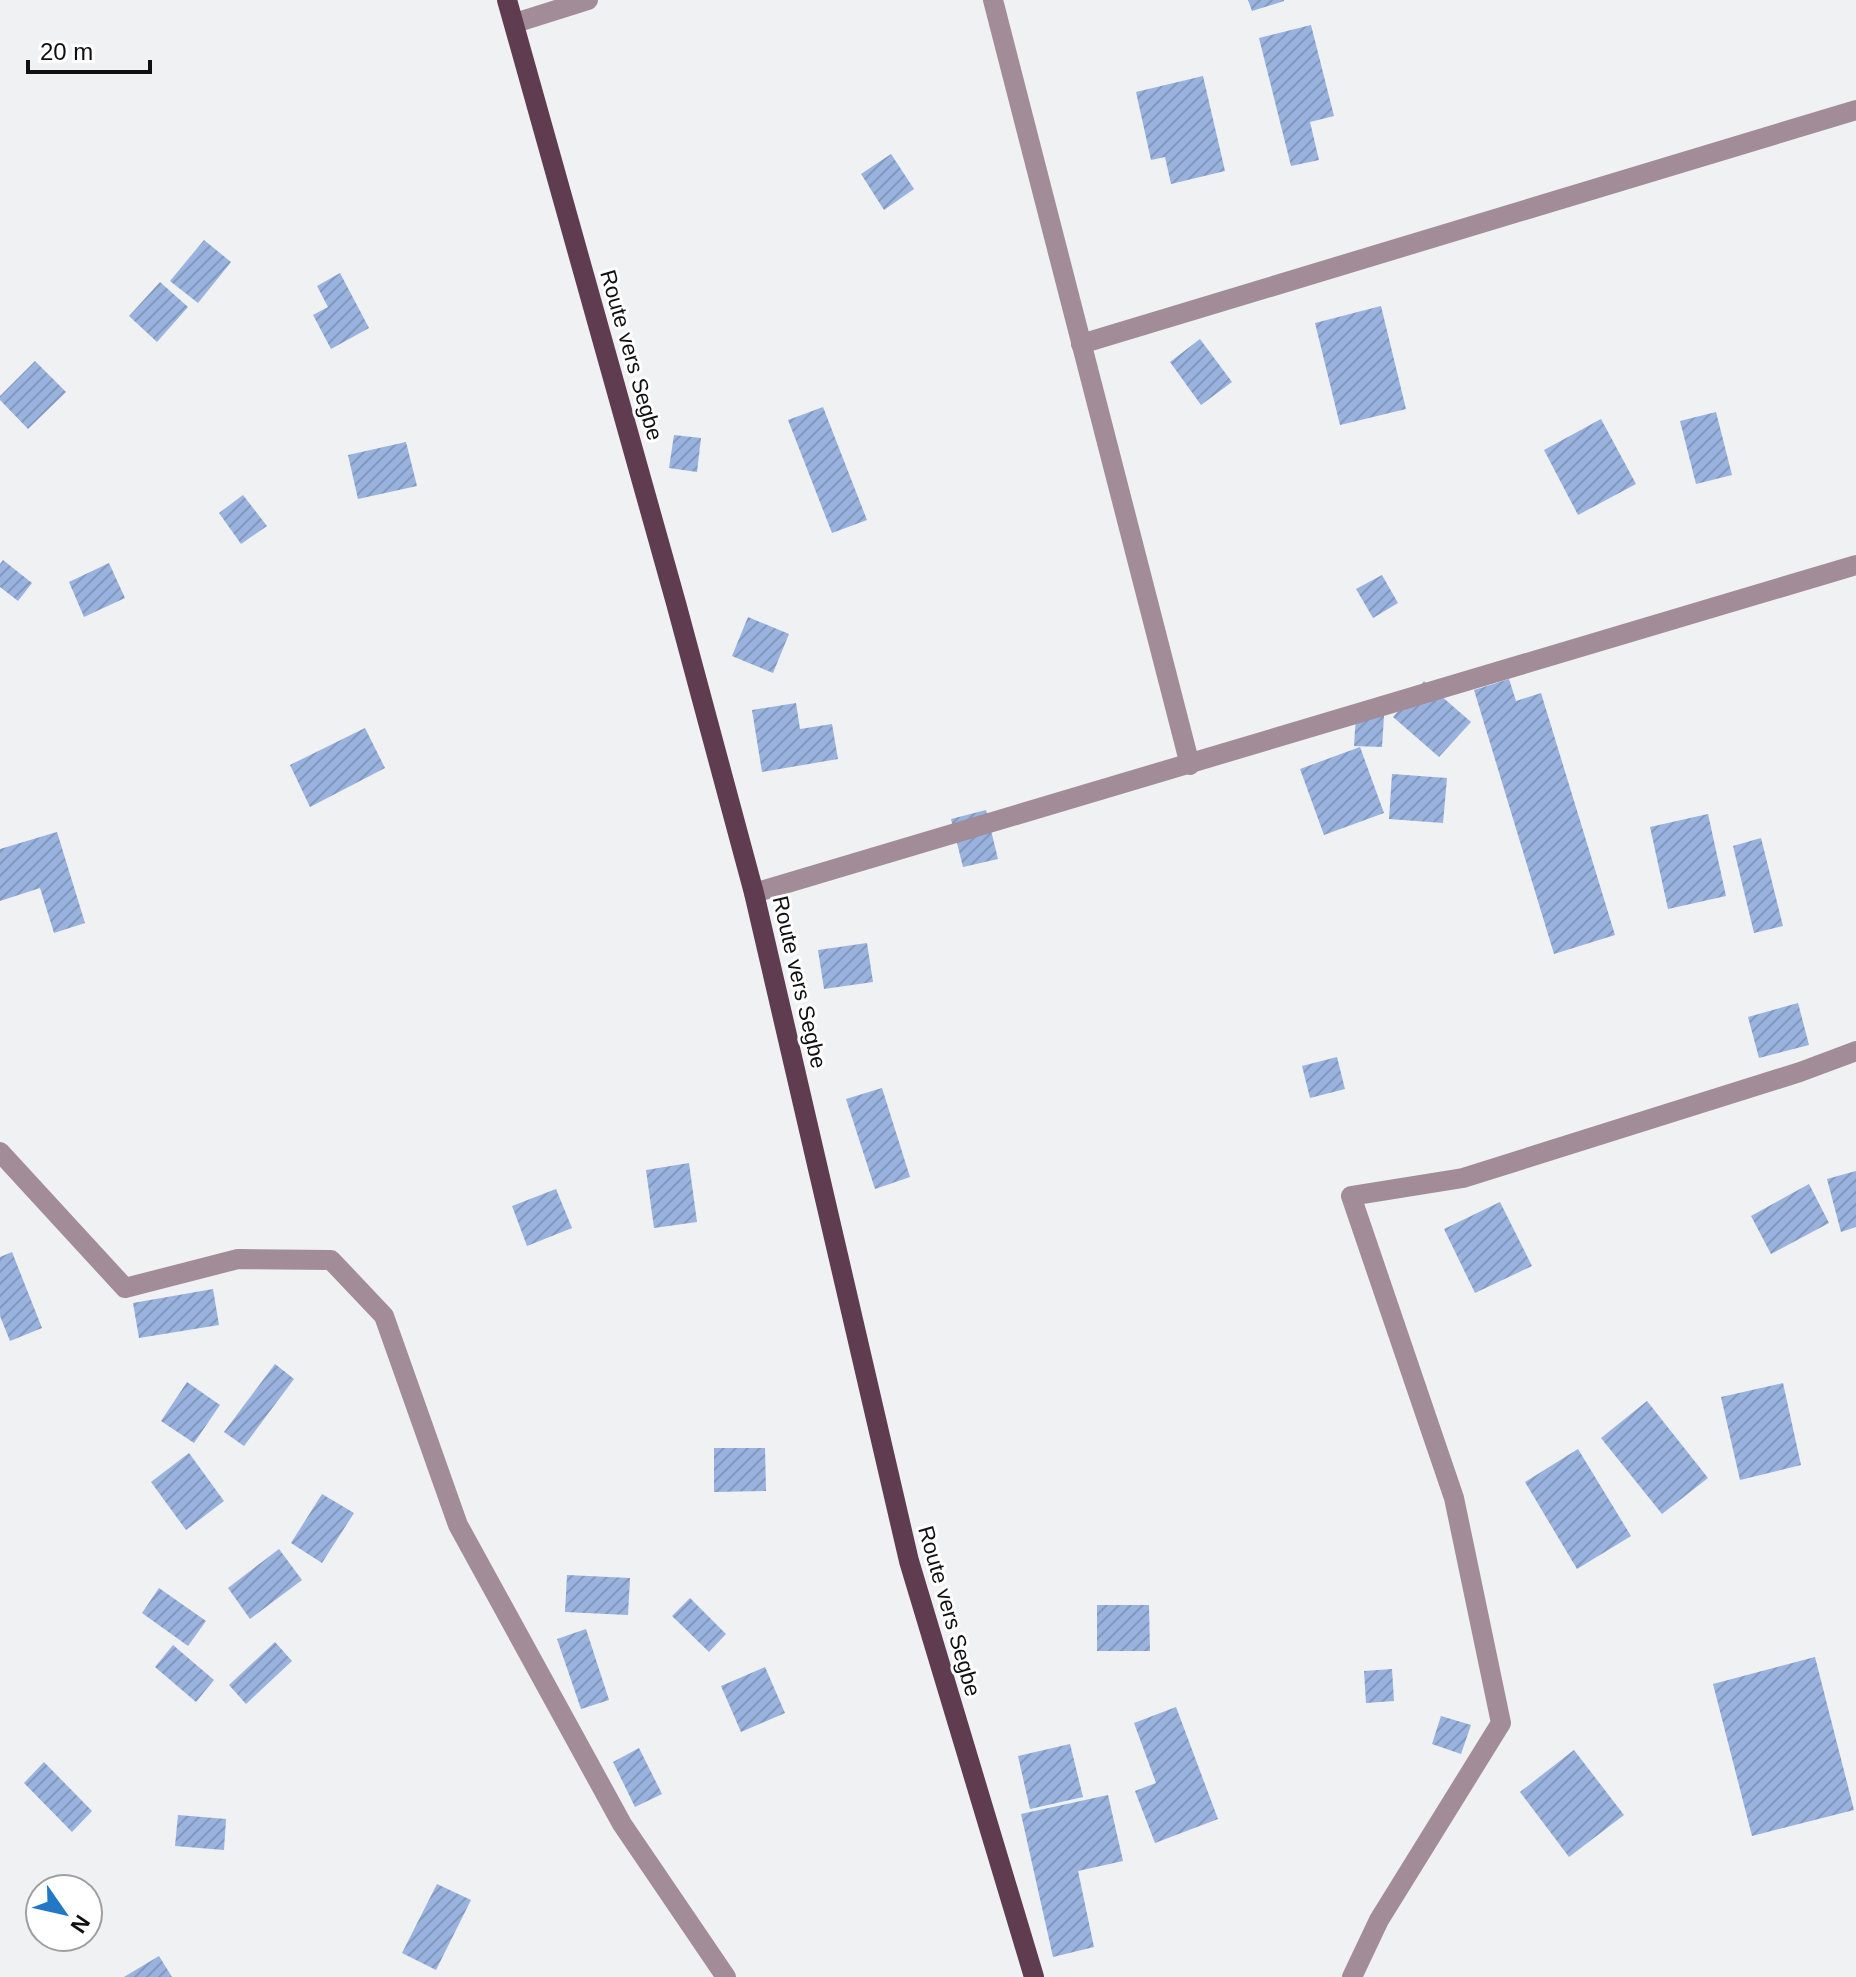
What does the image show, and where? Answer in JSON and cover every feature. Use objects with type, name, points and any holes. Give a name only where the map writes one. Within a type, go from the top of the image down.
[{"type":"main road","name":"Route vers Segbe","points":[[507,0],[754,893],[909,1561],[1034,1977]]},
{"type":"street","points":[[515,23],[588,0]]},
{"type":"street","points":[[993,0],[1190,765]]},
{"type":"street","points":[[1081,344],[1856,110]]},
{"type":"street","points":[[754,893],[1856,565]]},
{"type":"street","points":[[1352,1977],[1379,1920],[1501,1723],[1454,1498],[1351,1196],[1463,1178],[1800,1072],[1856,1051]]},
{"type":"street","points":[[0,1152],[125,1288],[238,1259],[331,1260],[384,1316],[458,1525],[622,1824],[726,1977]]},
{"type":"building","points":[[1248,0],[1284,0],[1284,1],[1252,11]]},
{"type":"building","points":[[1311,25],[1334,116],[1310,122],[1319,160],[1291,166],[1259,38]]},
{"type":"building","points":[[1203,76],[1225,171],[1171,184],[1165,157],[1151,160],[1136,92]]},
{"type":"building","points":[[891,154],[914,189],[884,210],[861,174]]},
{"type":"building","points":[[204,240],[231,262],[198,303],[170,281]]},
{"type":"building","points":[[340,273],[369,328],[331,349],[313,315],[328,307],[317,286]]},
{"type":"building","points":[[160,282],[188,307],[157,342],[129,316]]},
{"type":"building","points":[[1381,306],[1406,409],[1340,425],[1315,323]]},
{"type":"building","points":[[1200,339],[1232,382],[1201,405],[1170,362]]},
{"type":"building","points":[[35,361],[66,392],[28,429],[0,400],[0,396]]},
{"type":"building","points":[[823,407],[867,520],[832,533],[788,420]]},
{"type":"building","points":[[1716,412],[1732,475],[1696,484],[1680,421]]},
{"type":"building","points":[[1601,419],[1636,484],[1578,515],[1544,450]]},
{"type":"building","points":[[674,435],[701,438],[697,472],[669,468]]},
{"type":"building","points":[[406,442],[417,486],[358,499],[348,455]]},
{"type":"building","points":[[243,495],[267,526],[241,544],[219,513]]},
{"type":"building","points":[[3,560],[32,583],[18,601],[0,587],[0,564]]},
{"type":"building","points":[[109,563],[125,598],[84,617],[69,582]]},
{"type":"building","points":[[1382,575],[1398,603],[1373,618],[1356,589]]},
{"type":"building","points":[[748,617],[789,634],[773,673],[732,656]]},
{"type":"building","points":[[1509,679],[1516,701],[1541,693],[1615,935],[1554,954],[1474,690]]},
{"type":"building","points":[[1424,681],[1471,722],[1439,757],[1393,717]]},
{"type":"building","points":[[796,703],[800,729],[832,724],[838,759],[762,772],[752,710]]},
{"type":"building","points":[[1356,715],[1384,716],[1382,747],[1354,746]]},
{"type":"building","points":[[365,728],[385,768],[310,807],[290,765]]},
{"type":"building","points":[[1360,747],[1384,813],[1324,835],[1300,769]]},
{"type":"building","points":[[1392,774],[1447,778],[1443,823],[1389,819]]},
{"type":"building","points":[[986,810],[998,859],[963,867],[951,819]]},
{"type":"building","points":[[1708,814],[1726,896],[1668,909],[1650,827]]},
{"type":"building","points":[[57,832],[85,923],[54,933],[40,888],[0,901],[0,849]]},
{"type":"building","points":[[1761,838],[1783,926],[1754,933],[1733,846]]},
{"type":"building","points":[[867,943],[873,982],[824,989],[818,950]]},
{"type":"building","points":[[1798,1003],[1809,1045],[1759,1058],[1748,1017]]},
{"type":"building","points":[[1337,1057],[1345,1089],[1310,1098],[1302,1066]]},
{"type":"building","points":[[882,1088],[910,1177],[875,1189],[846,1099]]},
{"type":"building","points":[[689,1163],[697,1222],[654,1228],[646,1170]]},
{"type":"building","points":[[1856,1171],[1856,1227],[1841,1232],[1827,1179]]},
{"type":"building","points":[[1809,1184],[1829,1223],[1771,1254],[1751,1216]]},
{"type":"building","points":[[556,1189],[572,1228],[527,1246],[512,1206]]},
{"type":"building","points":[[1500,1202],[1532,1266],[1475,1293],[1444,1229]]},
{"type":"building","points":[[12,1252],[42,1328],[10,1341],[0,1316],[0,1257]]},
{"type":"building","points":[[213,1289],[219,1325],[139,1338],[133,1303]]},
{"type":"building","points":[[275,1364],[294,1379],[244,1446],[224,1432]]},
{"type":"building","points":[[187,1382],[220,1405],[194,1443],[161,1421]]},
{"type":"building","points":[[1783,1383],[1801,1465],[1740,1480],[1721,1397]]},
{"type":"building","points":[[1647,1401],[1708,1478],[1662,1514],[1601,1438]]},
{"type":"building","points":[[714,1448],[765,1448],[766,1491],[714,1492]]},
{"type":"building","points":[[1578,1449],[1631,1536],[1577,1569],[1525,1482]]},
{"type":"building","points":[[189,1453],[224,1501],[186,1530],[151,1482]]},
{"type":"building","points":[[322,1494],[354,1513],[322,1563],[291,1543]]},
{"type":"building","points":[[279,1549],[302,1580],[250,1619],[228,1588]]},
{"type":"building","points":[[567,1575],[630,1578],[628,1615],[565,1612]]},
{"type":"building","points":[[159,1588],[206,1621],[188,1646],[142,1613]]},
{"type":"building","points":[[690,1598],[726,1634],[709,1652],[672,1616]]},
{"type":"building","points":[[1097,1605],[1149,1605],[1150,1651],[1097,1651]]},
{"type":"building","points":[[586,1629],[609,1700],[581,1709],[557,1639]]},
{"type":"building","points":[[275,1642],[292,1661],[246,1704],[229,1685]]},
{"type":"building","points":[[173,1645],[214,1680],[196,1702],[155,1667]]},
{"type":"building","points":[[1815,1657],[1854,1810],[1752,1836],[1713,1684]]},
{"type":"building","points":[[765,1667],[785,1713],[741,1732],[721,1686]]},
{"type":"building","points":[[1392,1669],[1394,1701],[1366,1703],[1364,1671]]},
{"type":"building","points":[[1176,1707],[1218,1819],[1155,1843],[1135,1791],[1156,1783],[1134,1723]]},
{"type":"building","points":[[1441,1716],[1471,1725],[1461,1754],[1432,1744]]},
{"type":"building","points":[[1070,1744],[1083,1797],[1030,1809],[1018,1756]]},
{"type":"building","points":[[639,1748],[662,1794],[635,1807],[613,1762]]},
{"type":"building","points":[[1574,1750],[1624,1815],[1569,1857],[1520,1792]]},
{"type":"building","points":[[44,1762],[92,1811],[72,1832],[24,1783]]},
{"type":"building","points":[[1108,1795],[1123,1861],[1078,1871],[1094,1947],[1053,1957],[1021,1814]]},
{"type":"building","points":[[178,1815],[226,1819],[224,1850],[175,1846]]},
{"type":"building","points":[[437,1884],[471,1900],[436,1970],[402,1953]]},
{"type":"building","points":[[159,1956],[172,1977],[124,1977]]}]
